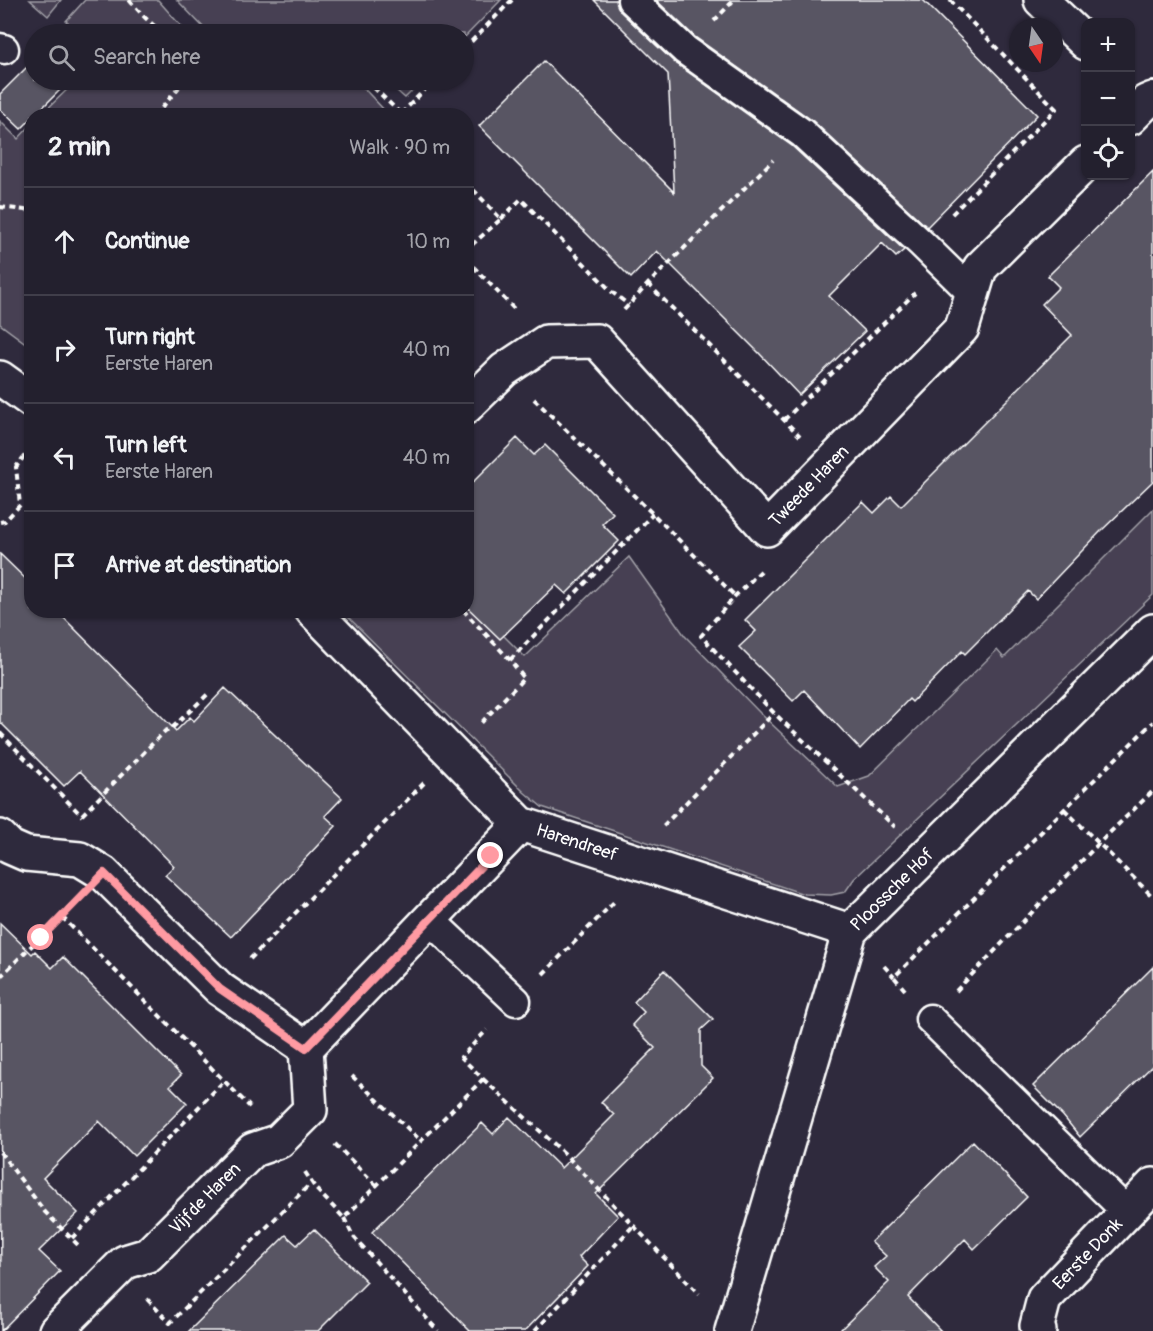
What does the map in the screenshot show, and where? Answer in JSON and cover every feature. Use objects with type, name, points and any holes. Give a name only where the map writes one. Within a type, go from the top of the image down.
[{"type":"street","points":[[1041,0],[1081,38]]},
{"type":"street","name":"Tweede Haren","points":[[546,342],[597,341],[766,529],[962,328],[980,268],[1081,168]]},
{"type":"street","points":[[474,399],[504,370],[546,342]]},
{"type":"street","points":[[0,378],[24,395]]},
{"type":"street","name":"Harendreef","points":[[320,618],[521,824],[850,931]]},
{"type":"street","name":"Ploossche Hof","points":[[732,1330],[850,931],[1153,631]]},
{"type":"street","points":[[305,1114],[310,1110],[309,1044],[521,824]]},
{"type":"street","points":[[0,837],[9,848],[26,854],[92,866],[220,989],[309,1044]]},
{"type":"street","name":"Vijfde Haren","points":[[56,1331],[125,1262],[148,1255],[253,1150],[279,1141],[305,1114]]},
{"type":"street","name":"Eerste Donk","points":[[1039,1331],[1037,1326],[1044,1299],[1153,1185]]},
{"type":"lane","points":[[632,0],[685,50],[802,132],[972,293]]},
{"type":"lane","points":[[430,920],[516,1001]]},
{"type":"lane","points":[[930,1019],[1127,1212]]},
{"type":"path","points":[[129,0],[152,24]]},
{"type":"path","points":[[474,40],[512,0]]},
{"type":"path","points":[[922,244],[1056,109],[950,0]]},
{"type":"path","points":[[162,108],[177,90]]},
{"type":"path","points":[[376,90],[395,108]]},
{"type":"path","points":[[408,108],[425,90]]},
{"type":"path","points":[[802,132],[648,284],[827,465]]},
{"type":"path","points":[[474,190],[501,219]]},
{"type":"path","points":[[474,243],[521,199],[613,293],[629,305]]},
{"type":"path","points":[[0,207],[24,210]]},
{"type":"path","points":[[784,420],[942,266]]},
{"type":"path","points":[[474,268],[546,342]]},
{"type":"path","points":[[504,370],[735,596]]},
{"type":"path","points":[[0,522],[5,521],[20,505],[16,467],[24,456]]},
{"type":"path","points":[[510,660],[653,514]]},
{"type":"path","points":[[766,529],[786,547],[735,596],[701,636],[774,713],[926,856]]},
{"type":"path","points":[[220,989],[453,754],[524,678],[471,618]]},
{"type":"path","points":[[82,816],[165,731],[172,728],[209,693]]},
{"type":"path","points":[[1153,722],[894,977],[930,1019],[1099,843],[1153,791]]},
{"type":"path","points":[[0,733],[93,826],[92,866],[62,917],[0,977]]},
{"type":"path","points":[[1064,808],[1153,897]]},
{"type":"path","points":[[62,917],[258,1114],[316,1189],[344,1218],[353,1236],[438,1331]]},
{"type":"path","points":[[516,1001],[461,1056],[564,1153],[732,1330]]},
{"type":"path","points":[[309,1044],[421,1141]]},
{"type":"path","points":[[344,1218],[483,1079]]},
{"type":"path","points":[[72,1238],[224,1081]]},
{"type":"path","points":[[305,1114],[377,1186]]},
{"type":"path","points":[[0,1152],[45,1212],[170,1323],[312,1182]]},
{"type":"path","points":[[535,1331],[633,1226]]},
{"type":"shaded area","points":[[30,0],[61,0],[48,16]]},
{"type":"shaded area","points":[[85,0],[158,0],[179,24],[69,24],[66,21]]},
{"type":"shaded area","points":[[177,0],[501,0],[474,28],[474,24],[200,24]]},
{"type":"shaded area","points":[[67,90],[365,90],[382,108],[48,108]]},
{"type":"shaded area","points":[[396,90],[413,90],[405,98]]},
{"type":"shaded area","points":[[0,121],[18,139],[24,133],[24,342],[0,324]]},
{"type":"shaded area","points":[[1153,509],[1153,595],[854,879],[845,892],[831,895],[804,894],[542,807],[524,792],[349,618],[474,618],[474,606],[525,657],[629,557],[685,636],[760,713],[838,787],[869,776],[997,650],[1004,658]]},
{"type":"building","points":[[594,0],[616,0],[621,12],[674,62],[792,146],[904,250],[896,257],[882,243],[829,296],[865,331],[799,395],[657,251],[631,278],[479,126],[544,61],[674,192],[668,74]]},
{"type":"building","points":[[656,0],[923,0],[1037,115],[927,227],[813,121],[695,37]]},
{"type":"building","points":[[24,70],[24,90],[60,90],[42,108],[24,108],[24,126],[21,129],[0,109],[0,94]]},
{"type":"building","points":[[1153,172],[1153,481],[1036,599],[1028,591],[965,654],[962,651],[912,702],[909,699],[860,749],[804,690],[793,701],[739,647],[756,631],[745,620],[863,502],[874,513],[891,496],[901,506],[1072,335],[1042,304],[1059,287],[1048,276]]},
{"type":"building","points":[[517,438],[534,455],[545,445],[613,513],[602,524],[619,541],[566,594],[556,585],[500,639],[474,614],[474,481]]},
{"type":"building","points":[[0,554],[24,577],[24,618],[64,618],[176,731],[190,717],[194,721],[225,688],[342,798],[325,816],[336,826],[231,937],[165,875],[174,866],[80,771],[64,786],[0,722]]},
{"type":"building","points":[[0,923],[32,954],[35,951],[52,968],[63,957],[181,1075],[170,1086],[187,1103],[134,1156],[99,1121],[43,1178],[78,1213],[39,1251],[60,1271],[1,1331]]},
{"type":"building","points":[[1153,967],[1153,1065],[1080,1137],[1033,1086]]},
{"type":"building","points":[[664,970],[713,1019],[701,1030],[701,1066],[713,1078],[596,1194],[618,1216],[579,1257],[588,1266],[525,1331],[470,1331],[372,1232],[482,1123],[493,1134],[509,1117],[561,1168],[614,1115],[601,1102],[655,1048],[632,1025],[644,1012],[634,1002]]},
{"type":"building","points":[[973,1141],[1027,1197],[974,1249],[965,1239],[908,1297],[941,1331],[839,1331],[889,1282],[874,1267],[886,1256],[871,1242]]},
{"type":"building","points":[[314,1229],[367,1282],[318,1331],[189,1331],[286,1235],[297,1245]]},
{"type":"route","points":[[41,938],[104,873],[220,989],[306,1048],[491,856]]}]
